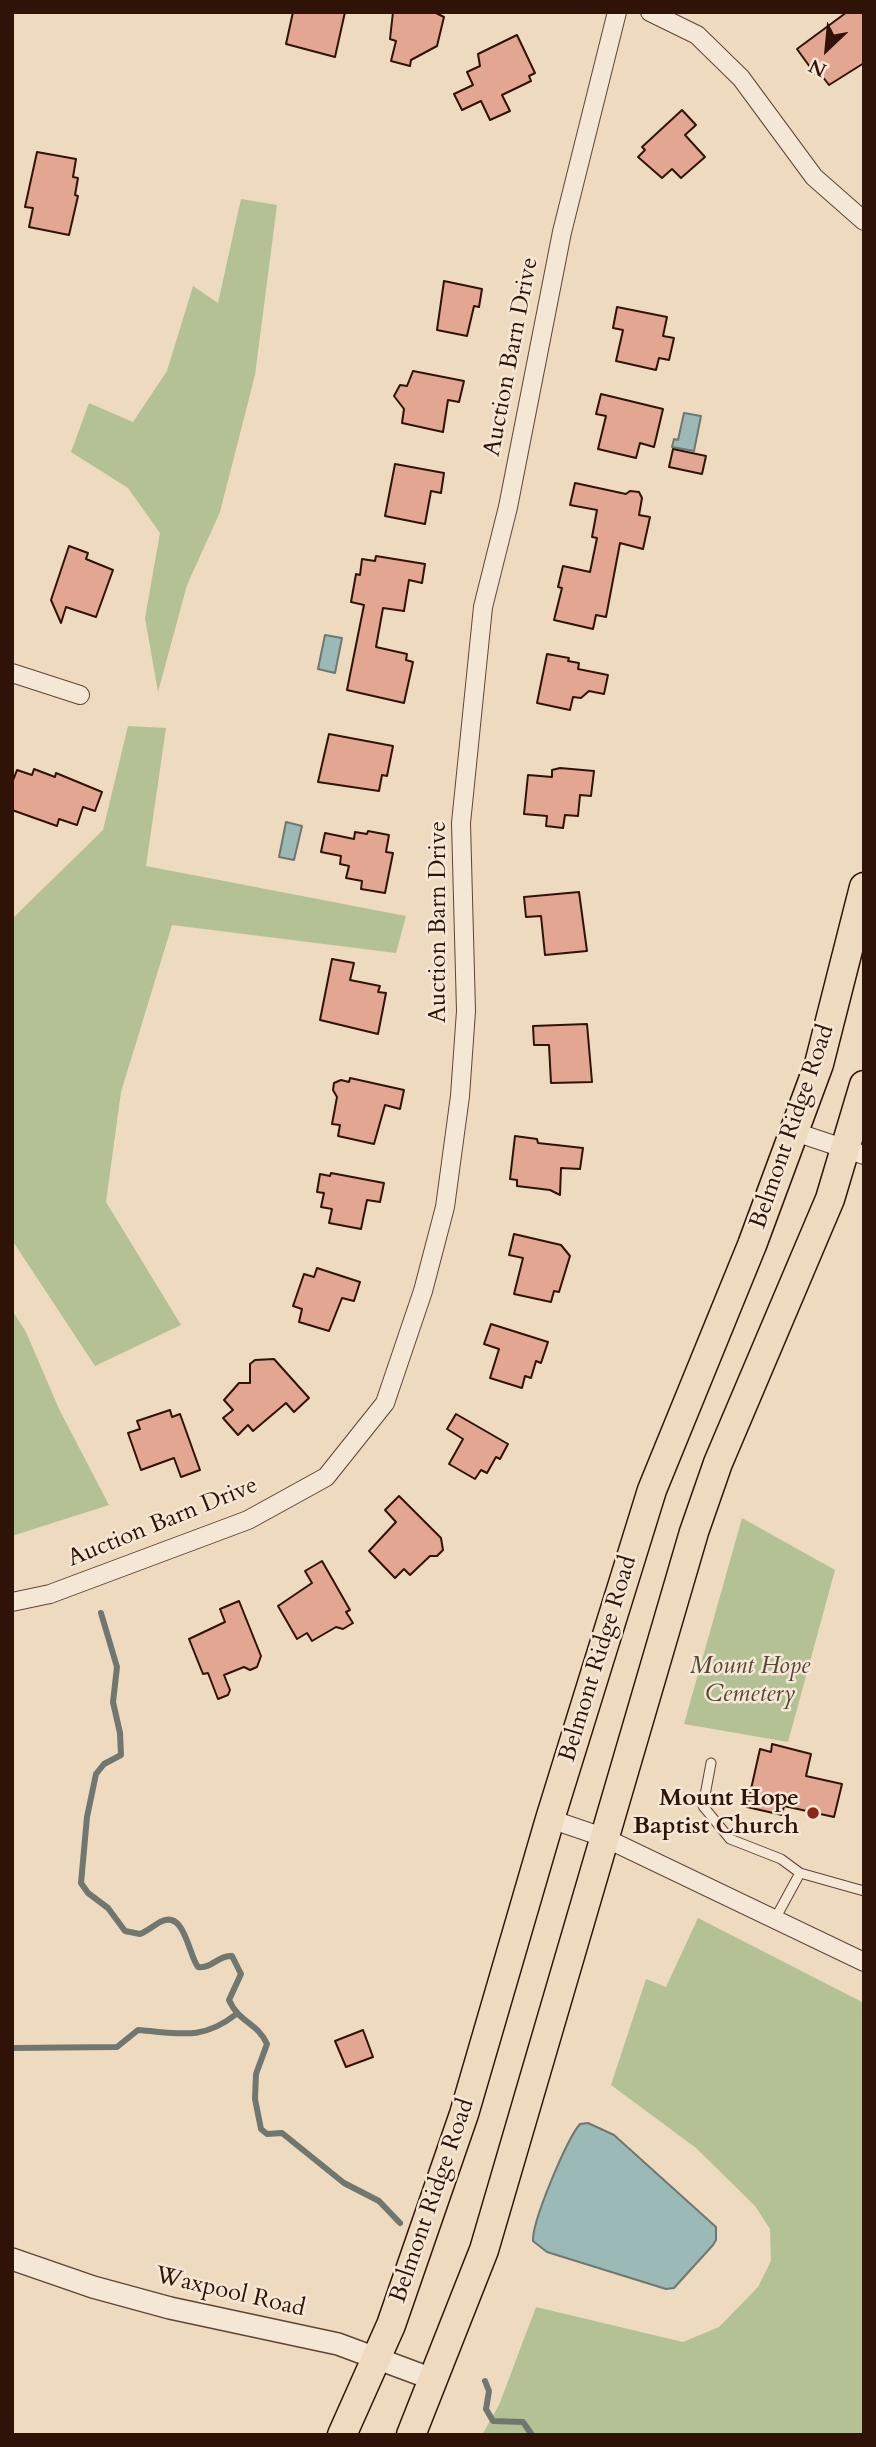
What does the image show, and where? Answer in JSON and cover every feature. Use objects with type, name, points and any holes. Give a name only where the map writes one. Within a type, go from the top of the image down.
[{"type":"main road","name":"Belmont Ridge Road","points":[[342,2435],[408,2279],[464,2114],[550,1819],[652,1490],[795,1132],[819,1064],[864,887]]},
{"type":"main road","points":[[411,2435],[435,2380],[484,2250],[694,1532],[718,1463],[830,1199],[855,1153],[864,1085]]},
{"type":"street","name":"Auction Barn Drive","points":[[12,1602],[50,1594],[248,1520],[326,1477],[385,1403],[423,1291],[444,1207],[460,1096],[466,1011],[461,823],[483,607],[508,507],[562,232],[617,12]]},
{"type":"street","points":[[650,12],[696,35],[741,78],[814,177],[864,221]]},
{"type":"street","points":[[12,673],[80,695]]},
{"type":"street","points":[[795,1132],[855,1153]]},
{"type":"street","points":[[550,1819],[603,1837],[864,1962]]},
{"type":"street","name":"Waxpool Road","points":[[12,2259],[93,2287],[170,2308],[338,2344],[377,2356],[435,2380]]},
{"type":"lane","points":[[711,1763],[703,1806],[730,1839],[781,1859],[800,1872],[864,1891]]},
{"type":"lane","points":[[775,1919],[800,1872]]},
{"type":"green space","points":[[241,199],[277,205],[255,375],[220,512],[187,585],[158,692],[145,618],[160,533],[128,488],[71,452],[89,403],[133,422],[167,371],[193,286],[218,303]]},
{"type":"green space","points":[[128,726],[166,728],[146,866],[406,916],[396,953],[172,925],[121,1092],[106,1202],[181,1325],[95,1366],[12,1240],[12,914],[14,917],[103,830]]},
{"type":"green space","points":[[12,1310],[26,1332],[59,1409],[109,1505],[12,1536]]},
{"type":"green space","name":"Mount Hope Cemetery","points":[[742,1518],[835,1570],[788,1742],[684,1724]]},
{"type":"green space","points":[[698,1918],[864,2003],[864,2435],[482,2435],[499,2405],[536,2307],[683,2342],[719,2327],[758,2287],[771,2261],[770,2229],[755,2206],[696,2148],[611,2085],[646,1979],[666,1987]]},
{"type":"water","points":[[684,413],[701,416],[694,451],[672,447],[674,439],[678,440]]},
{"type":"water","points":[[325,635],[342,638],[335,673],[318,669]]},
{"type":"water","points":[[286,822],[302,826],[294,860],[279,857]]},
{"type":"water","points":[[588,2123],[614,2135],[716,2227],[716,2240],[713,2245],[674,2288],[666,2289],[547,2252],[533,2241],[538,2216],[559,2162],[580,2124]]},
{"type":"building","points":[[293,12],[345,12],[335,57],[286,44]]},
{"type":"building","points":[[393,12],[434,12],[444,17],[437,46],[411,60],[410,66],[391,61],[396,41],[390,39]]},
{"type":"building","points":[[847,12],[864,12],[864,63],[829,85],[819,72],[815,74],[797,49]]},
{"type":"building","points":[[517,35],[535,73],[529,76],[531,81],[502,95],[510,111],[490,120],[481,101],[462,110],[454,94],[473,85],[467,72],[480,66],[478,54]]},
{"type":"building","points":[[682,110],[696,125],[685,135],[705,157],[681,178],[672,169],[662,178],[638,157],[645,150],[642,147]]},
{"type":"building","points":[[37,152],[76,159],[73,177],[78,178],[75,195],[78,196],[69,235],[29,227],[33,208],[25,207]]},
{"type":"building","points":[[444,281],[482,289],[479,307],[474,306],[467,336],[437,330]]},
{"type":"building","points":[[617,307],[667,317],[663,336],[674,338],[669,360],[659,358],[656,370],[616,361],[623,330],[613,328]]},
{"type":"building","points":[[413,371],[464,381],[459,402],[448,400],[443,432],[402,423],[404,409],[394,396],[400,385],[407,386]]},
{"type":"building","points":[[601,394],[663,409],[654,447],[640,443],[636,458],[598,449],[606,416],[596,414]]},
{"type":"building","points":[[673,449],[706,456],[702,474],[669,467]]},
{"type":"building","points":[[395,464],[444,473],[441,493],[431,491],[425,524],[385,516]]},
{"type":"building","points":[[575,483],[626,494],[630,491],[639,492],[642,498],[639,515],[650,517],[643,549],[620,543],[606,617],[596,615],[593,629],[554,620],[562,588],[558,587],[563,566],[590,572],[597,538],[592,537],[597,510],[570,505]]},
{"type":"building","points":[[69,546],[88,553],[86,559],[113,570],[96,617],[66,607],[61,623],[51,600]]},
{"type":"building","points":[[376,556],[425,564],[422,583],[409,580],[404,611],[383,608],[376,647],[407,654],[406,660],[413,662],[404,703],[347,690],[364,605],[351,602],[356,574],[360,575],[362,559],[375,561]]},
{"type":"building","points":[[547,654],[569,658],[568,661],[579,663],[578,669],[608,675],[604,694],[589,691],[581,698],[573,697],[570,710],[537,703]]},
{"type":"building","points":[[329,734],[393,746],[387,776],[382,775],[379,791],[318,782]]},
{"type":"building","points":[[560,768],[594,771],[591,796],[580,795],[578,816],[565,815],[563,828],[546,826],[547,816],[524,814],[528,775],[552,777],[552,770]]},
{"type":"building","points":[[34,769],[55,777],[56,773],[102,792],[95,811],[83,807],[77,825],[59,819],[57,826],[12,810],[12,783],[17,770],[32,775]]},
{"type":"building","points":[[368,831],[389,835],[386,852],[393,853],[385,893],[361,889],[362,881],[346,878],[349,866],[340,864],[341,856],[321,852],[325,833],[354,839],[355,832],[367,834]]},
{"type":"building","points":[[579,892],[587,951],[545,955],[541,916],[526,917],[524,897]]},
{"type":"building","points":[[332,959],[354,963],[350,980],[380,986],[378,992],[386,993],[378,1034],[320,1020]]},
{"type":"building","points":[[587,1024],[592,1082],[551,1083],[549,1045],[534,1045],[533,1026]]},
{"type":"building","points":[[350,1078],[404,1090],[400,1109],[385,1105],[374,1144],[338,1136],[340,1125],[332,1124],[337,1097],[333,1090],[334,1083],[341,1080],[349,1082]]},
{"type":"building","points":[[515,1136],[537,1139],[538,1143],[583,1148],[580,1169],[561,1168],[560,1195],[550,1190],[517,1186],[517,1180],[510,1179]]},
{"type":"building","points":[[331,1173],[384,1183],[380,1202],[367,1200],[361,1229],[329,1223],[332,1209],[321,1207],[324,1193],[317,1192],[320,1174],[330,1176]]},
{"type":"building","points":[[514,1234],[561,1245],[570,1256],[559,1292],[554,1291],[551,1302],[514,1294],[523,1258],[509,1255]]},
{"type":"building","points":[[317,1268],[360,1282],[354,1301],[342,1298],[329,1331],[299,1322],[302,1309],[293,1306],[304,1274],[314,1277]]},
{"type":"building","points":[[491,1324],[548,1342],[541,1363],[536,1361],[531,1378],[525,1376],[522,1388],[490,1378],[499,1349],[484,1344]]},
{"type":"building","points":[[274,1359],[309,1398],[294,1412],[286,1403],[253,1431],[248,1425],[238,1435],[223,1418],[233,1410],[224,1400],[239,1383],[250,1383],[250,1364],[255,1360]]},
{"type":"building","points":[[170,1410],[172,1417],[180,1414],[200,1470],[181,1477],[174,1458],[141,1470],[128,1433],[140,1429],[137,1421]]},
{"type":"building","points":[[456,1414],[508,1444],[500,1459],[496,1457],[487,1473],[481,1470],[475,1479],[449,1464],[463,1439],[447,1429]]},
{"type":"building","points":[[399,1496],[441,1538],[443,1550],[437,1556],[430,1556],[410,1575],[404,1569],[395,1578],[369,1551],[396,1522],[385,1510]]},
{"type":"building","points":[[322,1561],[350,1610],[346,1612],[353,1623],[343,1629],[336,1627],[312,1641],[307,1633],[297,1639],[278,1606],[312,1583],[305,1571]]},
{"type":"building","points":[[239,1601],[261,1656],[257,1667],[250,1670],[244,1667],[224,1675],[230,1690],[228,1695],[218,1699],[208,1673],[203,1674],[189,1639],[225,1622],[220,1609]]},
{"type":"building","points":[[772,1744],[811,1754],[806,1776],[842,1784],[834,1817],[784,1806],[782,1815],[747,1807],[760,1749],[771,1752]]},
{"type":"building","points":[[363,2030],[373,2057],[346,2067],[335,2041]]},
{"type":"waterway","points":[[101,1613],[117,1667],[113,1702],[120,1733],[121,1755],[104,1764],[96,1774],[87,1817],[81,1883],[88,1893],[108,1908],[125,1931],[140,1934],[160,1922],[175,1922],[185,1935],[198,1967],[232,1956],[241,1974],[229,2000],[233,2008],[258,2031],[267,2044],[256,2074],[255,2099],[261,2129],[267,2134],[282,2133],[344,2183],[379,2201],[400,2223]]},
{"type":"waterway","points":[[12,2048],[117,2047],[138,2030],[200,2032],[212,2029],[235,2015]]},
{"type":"waterway","points":[[485,2381],[489,2391],[486,2409],[493,2421],[523,2422],[532,2435]]},
{"type":"place","name":"Mount Hope Baptist Church","points":[[813,1813]]}]
